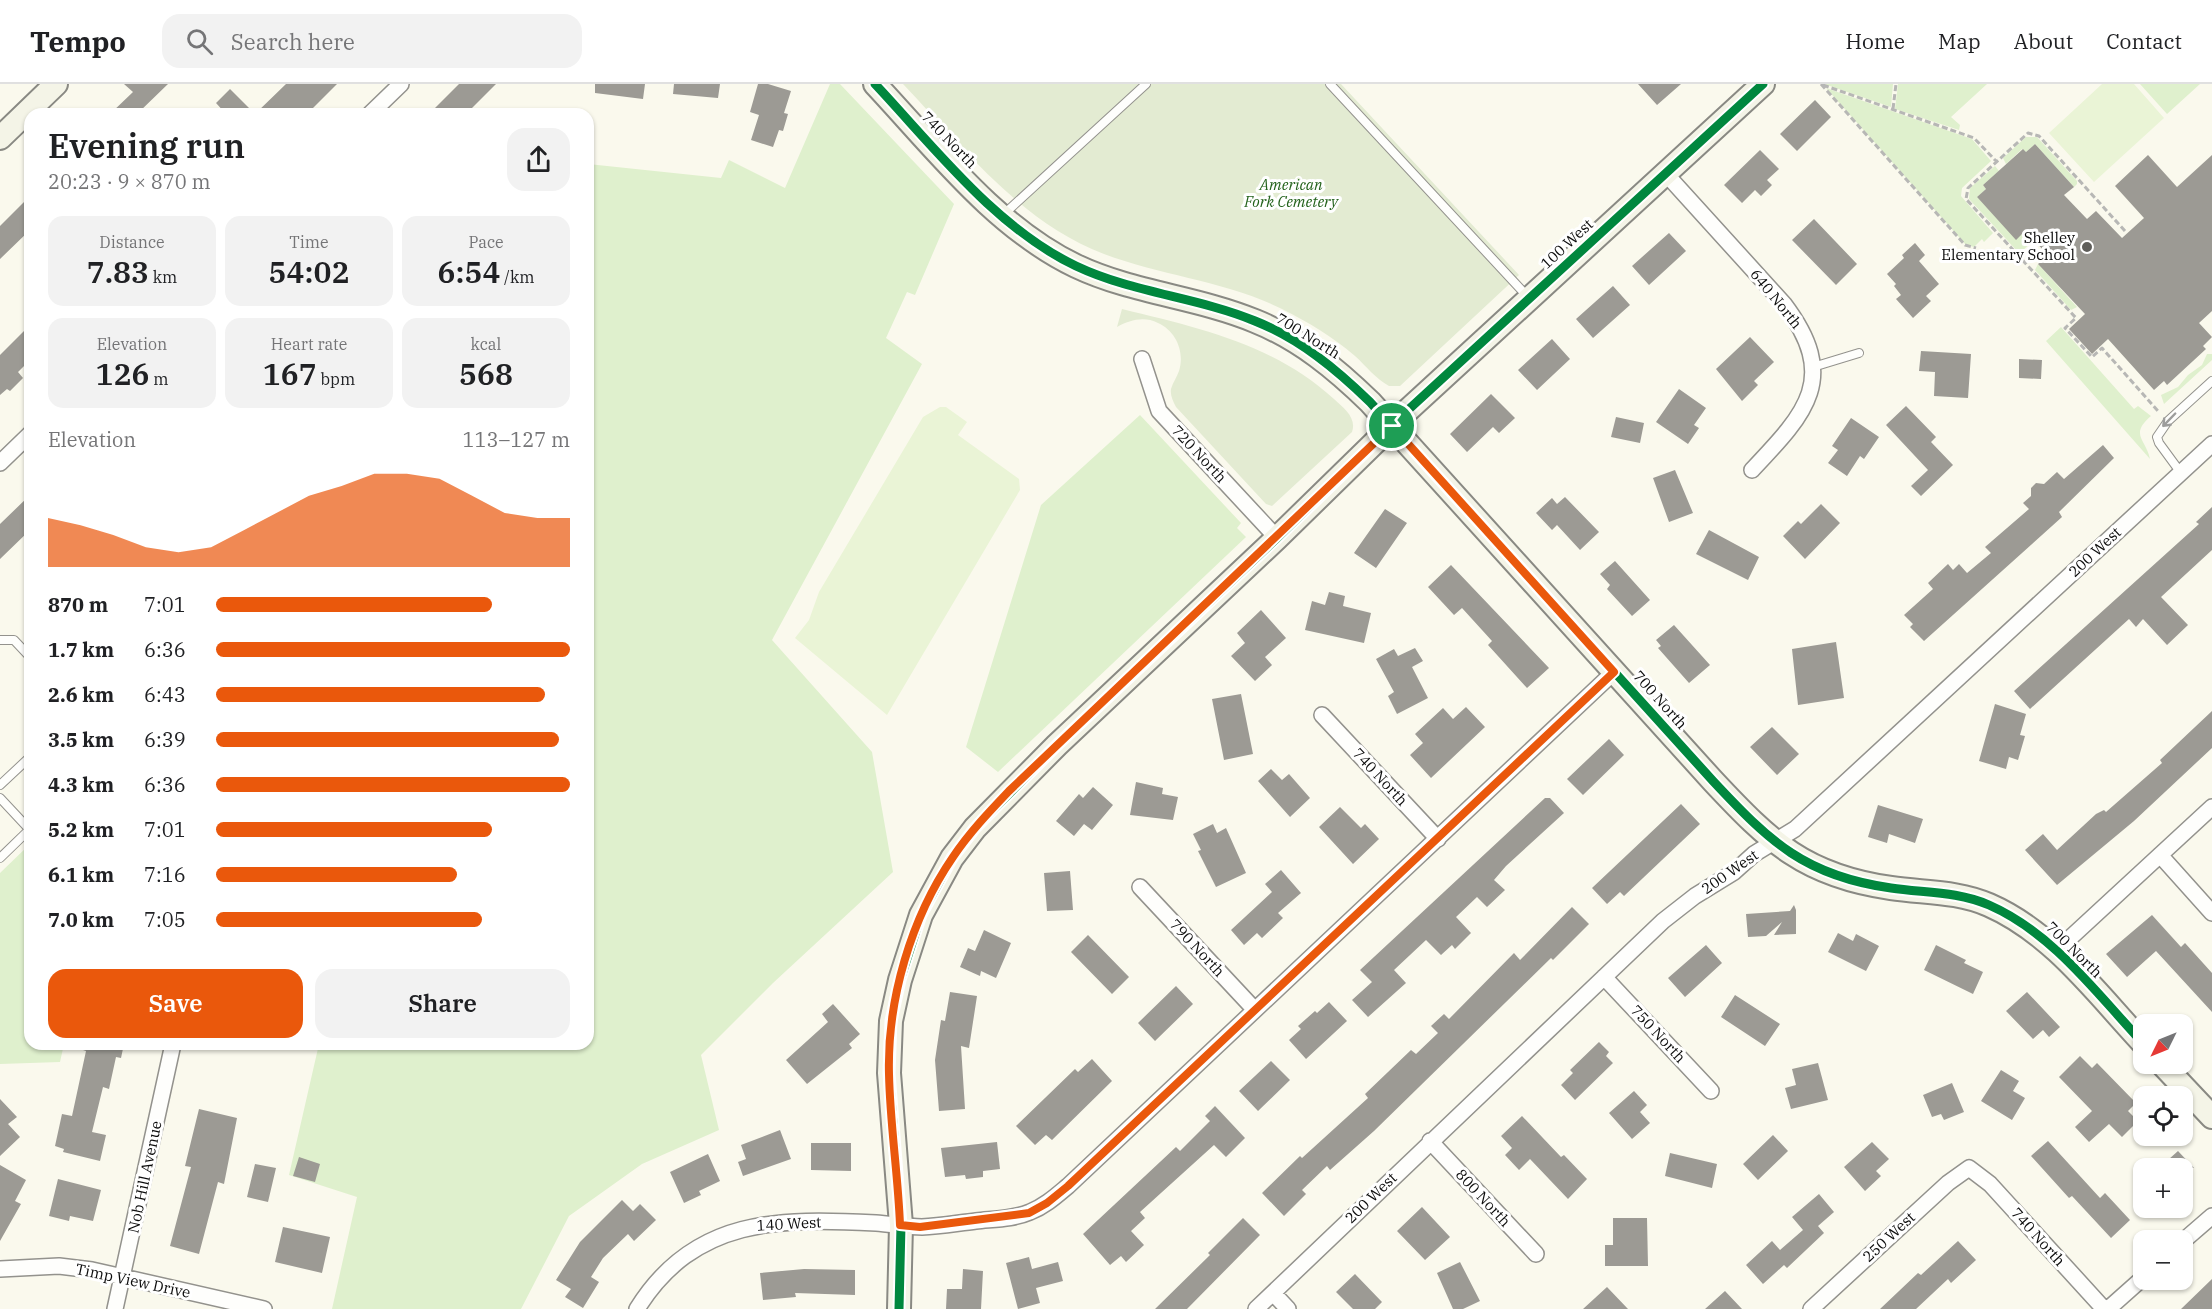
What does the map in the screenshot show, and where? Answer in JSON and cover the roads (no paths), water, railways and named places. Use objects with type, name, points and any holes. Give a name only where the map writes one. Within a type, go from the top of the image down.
[{"type":"street","points":[[34,108],[56,84]]},
{"type":"street","points":[[376,108],[401,84]]},
{"type":"street","name":"740 North","points":[[875,84],[1001,217]]},
{"type":"street","name":"100 West","points":[[899,1309],[900,1225],[889,1073],[891,1021],[900,980],[921,915],[952,858],[995,806],[1392,426],[1763,84]]},
{"type":"street","points":[[0,138],[24,118]]},
{"type":"street","name":"640 North","points":[[1666,174],[1799,323],[1809,344],[1813,367],[1810,394],[1802,414],[1752,470]]},
{"type":"street","name":"700 North","points":[[1001,217],[1045,250],[1097,275],[1234,314],[1279,333],[1330,365],[1370,402],[1745,815],[1775,842],[1812,866],[1842,878],[1893,888],[1943,892],[1988,905],[2025,925],[2056,951],[2133,1032]]},
{"type":"street","name":"720 North","points":[[1142,359],[1158,411],[1276,538]]},
{"type":"street","points":[[0,463],[24,440]]},
{"type":"street","name":"200 West","points":[[1256,1309],[1678,907],[1734,872],[1754,854],[1795,829],[2212,444]]},
{"type":"street","name":"140 West","points":[[637,1309],[656,1282],[679,1261],[698,1248],[735,1230],[777,1222],[920,1227],[1011,1217],[1029,1213],[1047,1203],[1614,672]]},
{"type":"street","name":"740 North","points":[[1322,715],[1438,839]]},
{"type":"street","points":[[2056,951],[2212,807]]},
{"type":"street","points":[[2160,855],[2212,913]]},
{"type":"street","name":"790 North","points":[[1140,887],[1255,1010]]},
{"type":"street","name":"750 North","points":[[1604,977],[1711,1091]]},
{"type":"street","name":"Nob Hill Avenue","points":[[115,1309],[124,1277],[172,1050]]},
{"type":"street","points":[[2171,1074],[2212,1117]]},
{"type":"street","name":"800 North","points":[[1430,1141],[1536,1254]]},
{"type":"street","name":"740 North","points":[[1969,1168],[1990,1184],[2106,1309]]},
{"type":"street","name":"250 West","points":[[1811,1309],[1948,1183],[1969,1168]]},
{"type":"street","points":[[2193,1232],[2212,1216]]},
{"type":"street","name":"Timp View Drive","points":[[0,1269],[59,1266],[92,1270],[264,1309]]},
{"type":"street","points":[[2106,1309],[2133,1286]]},
{"type":"street","points":[[1273,1293],[1288,1309]]},
{"type":"lane","points":[[1001,217],[1146,84]]},
{"type":"lane","points":[[1330,84],[1530,299]]},
{"type":"lane","points":[[1813,367],[1859,353]]},
{"type":"lane","points":[[2181,473],[2157,437],[2168,421],[2212,381]]},
{"type":"lane","points":[[0,640],[14,640],[24,651]]},
{"type":"lane","points":[[0,785],[24,762]]},
{"type":"lane","points":[[0,798],[24,824]]},
{"type":"lane","points":[[0,858],[24,836]]},
{"type":"place","name":"Shelley Elementary School","points":[[2087,247]]},
{"type":"park label","name":"American Fork Cemetery","points":[[1291,194]]}]
